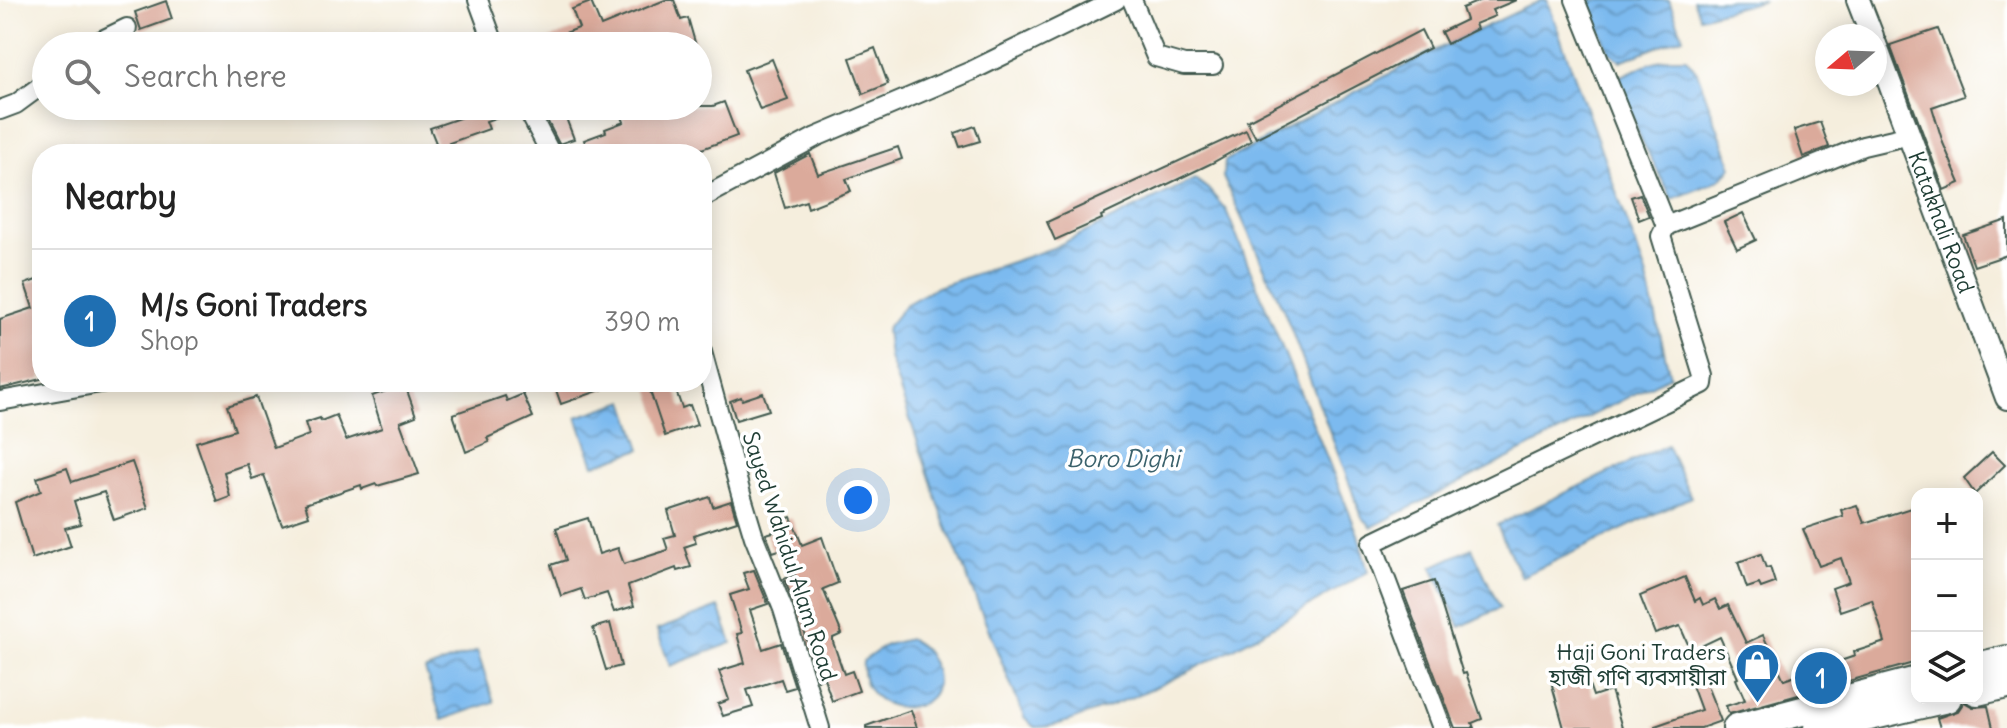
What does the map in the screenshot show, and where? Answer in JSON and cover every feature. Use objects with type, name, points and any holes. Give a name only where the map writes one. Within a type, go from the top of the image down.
[{"type":"highway","points":[[1983,666],[2007,660]]},
{"type":"highway","points":[[1737,728],[1911,683]]},
{"type":"highway","points":[[1983,690],[2007,684]]},
{"type":"highway","points":[[1828,727],[1922,704]]},
{"type":"street","points":[[478,0],[490,32]]},
{"type":"street","points":[[712,193],[816,137],[971,71],[1116,0]]},
{"type":"street","points":[[1132,0],[1156,57],[1184,65],[1213,65]]},
{"type":"street","points":[[1575,0],[1666,226]]},
{"type":"street","points":[[1858,0],[1867,24]]},
{"type":"street","points":[[119,32],[127,28]]},
{"type":"street","name":"Katakhali Road","points":[[1887,75],[2007,398]]},
{"type":"street","points":[[0,110],[16,104],[32,92]]},
{"type":"street","points":[[533,120],[546,144]]},
{"type":"street","points":[[1442,728],[1372,543],[1703,384],[1704,376],[1661,236],[1666,226],[1863,146],[1910,135]]},
{"type":"street","name":"Sayed Wahidul Alam Road","points":[[712,388],[741,494],[783,609],[820,728]]},
{"type":"street","points":[[0,401],[50,392]]},
{"type":"water","points":[[1547,0],[1646,274],[1670,376],[1372,527],[1362,517],[1284,311],[1223,177],[1225,161],[1427,54]]},
{"type":"water","points":[[1587,0],[1669,0],[1683,37],[1620,61],[1609,51]]},
{"type":"water","points":[[1693,0],[1765,0],[1700,17]]},
{"type":"water","points":[[1670,58],[1686,58],[1697,72],[1732,167],[1721,178],[1672,199],[1640,137],[1619,77]]},
{"type":"water","name":"Boro Dighi","points":[[1195,179],[1226,210],[1358,534],[1368,572],[1165,683],[1072,720],[1034,727],[1024,717],[945,523],[889,357],[886,329],[905,305],[937,287],[1053,248]]},
{"type":"water","points":[[625,401],[641,449],[594,465],[577,417]]},
{"type":"water","points":[[1667,445],[1691,497],[1521,577],[1497,525]]},
{"type":"water","points":[[1472,548],[1500,608],[1460,627],[1432,567]]},
{"type":"water","points":[[719,607],[732,643],[670,666],[657,630]]},
{"type":"water","points":[[909,639],[930,657],[936,684],[930,697],[919,705],[904,707],[888,704],[874,696],[865,681],[863,661],[886,645]]},
{"type":"water","points":[[477,651],[494,702],[442,720],[425,670]]},
{"type":"building","points":[[665,0],[674,0],[681,20],[688,18],[692,32],[568,32],[579,28],[572,9],[591,2],[601,26]]},
{"type":"building","points":[[1482,0],[1516,0],[1492,10],[1495,16],[1475,24],[1477,29],[1447,44],[1441,32],[1466,20],[1462,8]]},
{"type":"building","points":[[166,1],[172,19],[141,30],[135,12]]},
{"type":"building","points":[[1938,29],[1964,96],[1932,107],[1960,183],[1944,190],[1890,45]]},
{"type":"building","points":[[1421,30],[1430,48],[1256,138],[1247,121]]},
{"type":"building","points":[[875,48],[888,84],[863,94],[850,58]]},
{"type":"building","points":[[772,59],[788,100],[760,110],[744,70]]},
{"type":"building","points":[[724,102],[737,136],[712,145],[586,144],[584,140],[606,132],[605,129],[623,120],[712,120],[713,106]]},
{"type":"building","points":[[454,120],[489,120],[486,121],[489,129],[449,144],[433,144],[436,143],[430,128]]},
{"type":"building","points":[[547,120],[567,120],[574,139],[559,144]]},
{"type":"building","points":[[1820,122],[1829,147],[1803,157],[1794,130]]},
{"type":"building","points":[[975,126],[980,141],[960,147],[955,133]]},
{"type":"building","points":[[1246,130],[1251,141],[1101,216],[1102,219],[1055,240],[1047,222]]},
{"type":"building","points":[[898,147],[902,159],[846,179],[851,191],[808,208],[806,201],[785,208],[774,173],[810,154],[818,174]]},
{"type":"building","points":[[1640,194],[1649,216],[1639,220],[1631,197]]},
{"type":"building","points":[[1743,213],[1756,240],[1737,249],[1724,222]]},
{"type":"building","points":[[2007,220],[2007,255],[1974,266],[1963,235]]},
{"type":"building","points":[[32,282],[32,305],[25,284]]},
{"type":"building","points":[[32,308],[32,381],[0,389],[0,319]]},
{"type":"building","points":[[383,392],[408,392],[416,416],[400,422],[419,474],[362,489],[361,485],[305,504],[309,516],[282,525],[264,475],[252,479],[247,464],[224,472],[230,497],[217,502],[196,442],[235,430],[227,406],[256,397],[274,448],[309,435],[305,423],[336,415],[346,440],[382,428],[372,396]]},
{"type":"building","points":[[557,392],[595,392],[561,404]]},
{"type":"building","points":[[650,392],[676,392],[682,408],[690,405],[697,425],[665,436]]},
{"type":"building","points":[[763,393],[769,410],[736,420],[730,401]]},
{"type":"building","points":[[523,394],[533,417],[487,438],[489,442],[466,452],[453,414],[505,396],[507,401]]},
{"type":"building","points":[[1992,452],[2005,465],[1981,488],[1971,488],[1964,478]]},
{"type":"building","points":[[132,462],[148,508],[114,520],[104,492],[74,501],[81,524],[65,528],[71,546],[32,559],[15,502],[41,491],[37,478],[67,468],[72,482]]},
{"type":"building","points":[[710,497],[713,507],[731,501],[737,521],[694,535],[696,543],[684,547],[691,567],[677,571],[676,568],[628,586],[634,606],[614,612],[607,593],[585,600],[581,589],[561,596],[551,565],[566,560],[556,528],[588,518],[599,554],[618,548],[624,564],[668,550],[664,538],[675,535],[668,511]]},
{"type":"building","points":[[1857,505],[1864,523],[1911,508],[1911,664],[1729,714],[1726,706],[1745,700],[1720,637],[1691,651],[1680,626],[1655,634],[1640,596],[1685,577],[1695,601],[1700,598],[1703,605],[1715,599],[1720,609],[1728,605],[1746,643],[1763,635],[1784,680],[1855,656],[1854,652],[1885,642],[1872,600],[1840,611],[1832,588],[1849,582],[1841,558],[1819,566],[1803,529],[1843,516],[1841,510]]},
{"type":"building","points":[[791,517],[802,545],[822,537],[838,583],[823,589],[842,634],[833,638],[833,642],[844,674],[852,671],[859,691],[832,701],[824,678],[818,680],[801,620],[784,579],[795,575],[785,548],[773,552],[766,534],[777,531],[774,523]]},
{"type":"building","points":[[1761,554],[1766,568],[1770,567],[1775,583],[1761,588],[1759,584],[1747,588],[1738,562]]},
{"type":"building","points":[[754,570],[768,604],[750,610],[763,649],[781,643],[795,687],[785,690],[781,679],[747,690],[753,707],[723,716],[718,704],[729,700],[719,671],[745,663],[737,634],[742,633],[730,595],[749,589],[743,573]]},
{"type":"building","points":[[1434,581],[1463,674],[1466,673],[1482,719],[1472,723],[1474,728],[1455,728],[1403,591]]},
{"type":"building","points":[[610,623],[621,666],[606,670],[593,628]]},
{"type":"building","points":[[1585,673],[1593,696],[1611,690],[1622,728],[1564,728],[1552,685]]},
{"type":"building","points":[[1703,676],[1721,721],[1701,728],[1655,728],[1701,710],[1690,680]]},
{"type":"building","points":[[1963,704],[1988,706],[1993,728],[1940,728],[1937,718],[1958,711]]},
{"type":"building","points":[[911,710],[917,728],[866,728],[866,726]]},
{"type":"place","name":"M/s Goni Traders","points":[[1821,678]]},
{"type":"place","name":"Haji Goni Traders হাজী গণি ব্যবসায়ীরা","points":[[1757,704]]}]
